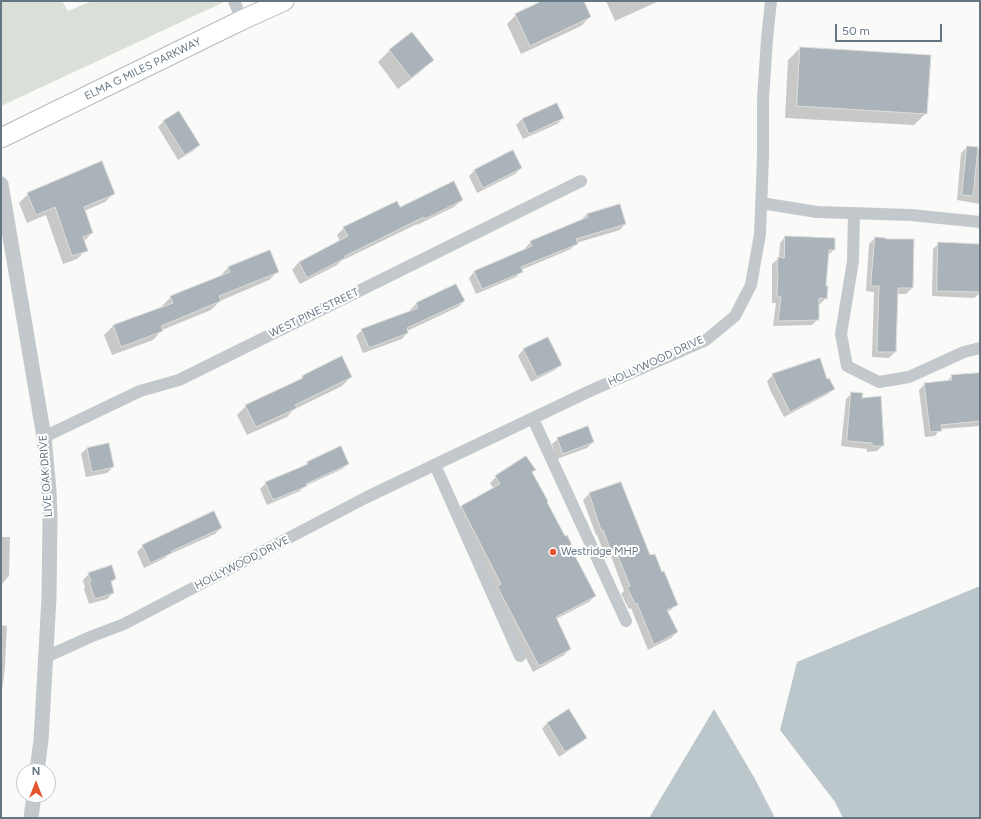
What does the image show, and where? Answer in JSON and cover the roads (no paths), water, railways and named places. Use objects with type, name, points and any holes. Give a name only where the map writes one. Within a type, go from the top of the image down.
[{"type":"main road","name":"ELMA G MILES PARKWAY","points":[[1,138],[284,1]]},
{"type":"street","points":[[234,1],[242,20]]},
{"type":"street","name":"HOLLYWOOD DRIVE","points":[[46,656],[124,624],[368,498],[592,390],[706,340],[735,316],[751,285],[760,234],[762,203],[763,98],[767,39],[772,1]]},
{"type":"street","name":"WEST PINE STREET","points":[[44,437],[140,391],[179,380],[581,181]]},
{"type":"street","name":"LIVE OAK DRIVE","points":[[1,184],[44,437],[50,516],[49,598],[41,740],[38,763]]},
{"type":"street","points":[[762,203],[817,212],[911,215],[980,222]]},
{"type":"street","points":[[854,213],[853,261],[841,334],[847,366],[879,382],[909,377],[964,352],[980,348]]},
{"type":"street","points":[[532,419],[626,621]]},
{"type":"street","points":[[436,465],[520,656]]},
{"type":"street","points":[[31,818],[33,803]]},
{"type":"place","name":"Westridge MHP","points":[[553,552]]}]
